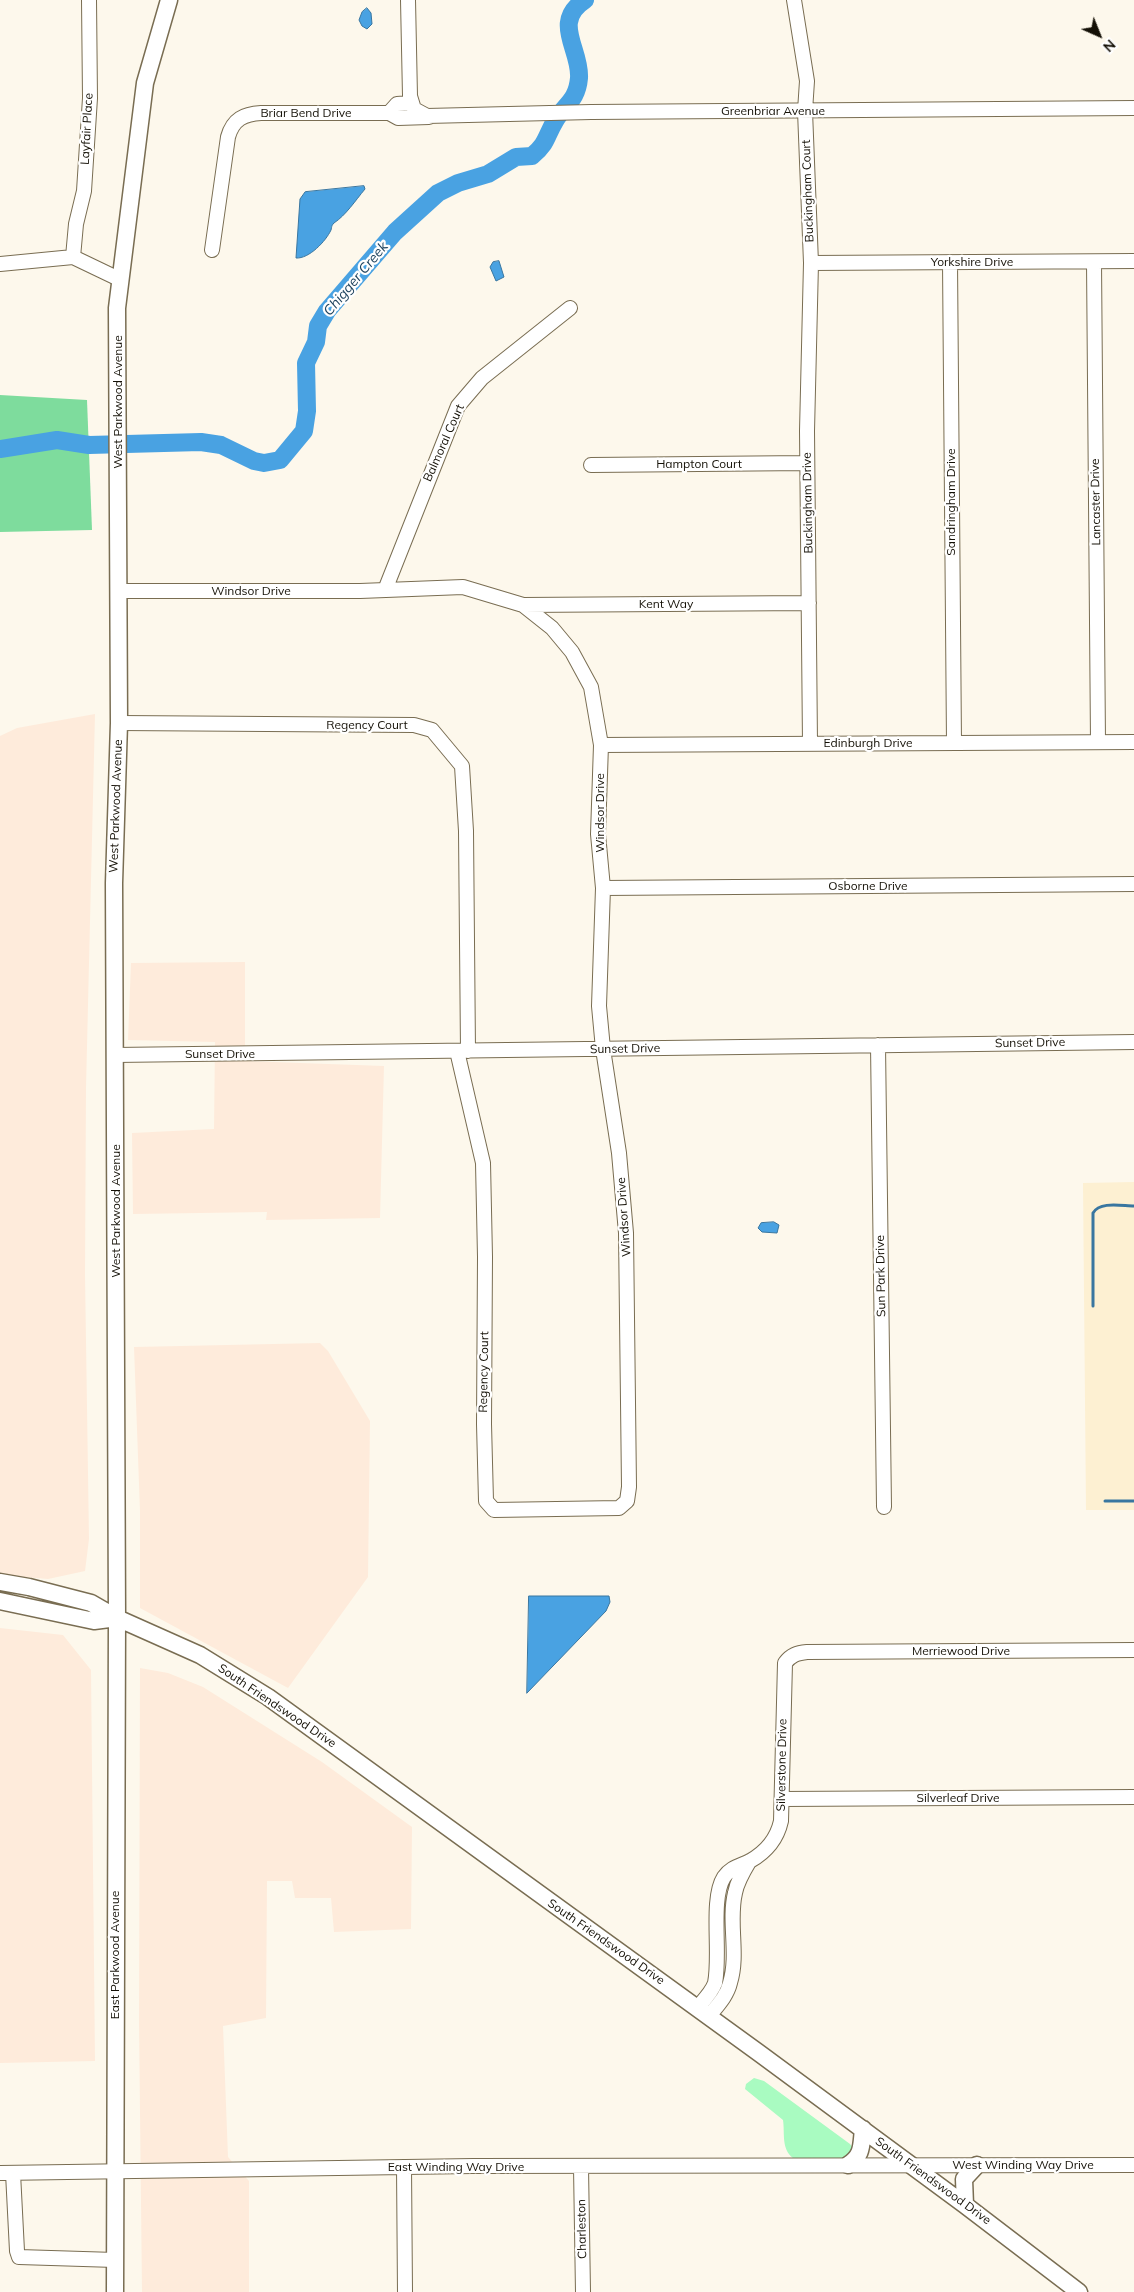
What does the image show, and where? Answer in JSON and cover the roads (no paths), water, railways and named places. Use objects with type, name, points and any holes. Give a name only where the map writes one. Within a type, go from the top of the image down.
[{"type":"main road","name":"West Parkwood Avenue","points":[[117,1618],[114,883],[119,723],[117,308],[145,83],[169,0]]},
{"type":"main road","name":"South Friendswood Drive","points":[[0,1582],[29,1587],[91,1603],[117,1618],[200,1655],[272,1700],[863,2129],[1079,2292]]},
{"type":"main road","points":[[0,1601],[94,1621],[117,1618]]},
{"type":"main road","name":"East Parkwood Avenue","points":[[115,2292],[117,1618]]},
{"type":"main road","points":[[848,2165],[860,2153],[863,2129]]},
{"type":"main road","points":[[965,2205],[964,2179],[977,2165]]},
{"type":"street","name":"Layfair Place","points":[[73,257],[76,224],[84,192],[90,98],[89,0]]},
{"type":"street","points":[[408,0],[412,106]]},
{"type":"street","name":"Buckingham Court","points":[[794,0],[807,81],[805,111],[811,263]]},
{"type":"street","name":"Briar Bend Drive","points":[[390,113],[397,104],[412,106]]},
{"type":"street","name":"Greenbriar Avenue","points":[[412,106],[422,114],[432,116],[591,112],[1134,108]]},
{"type":"street","name":"Briar Bend Drive","points":[[212,250],[228,137],[230,129],[238,119],[250,114],[261,113],[390,113],[399,118],[432,116]]},
{"type":"street","points":[[0,264],[73,257],[121,280]]},
{"type":"street","name":"Yorkshire Drive","points":[[811,263],[1134,261]]},
{"type":"street","name":"Sandringham Drive","points":[[950,262],[954,743]]},
{"type":"street","name":"Lancaster Drive","points":[[1094,262],[1098,742]]},
{"type":"street","name":"Buckingham Drive","points":[[810,744],[807,464],[811,263]]},
{"type":"street","name":"Balmoral Court","points":[[385,590],[458,406],[482,378],[570,308]]},
{"type":"street","name":"Hampton Court","points":[[592,465],[807,464]]},
{"type":"street","name":"Windsor Drive","points":[[119,591],[385,590],[463,587],[523,605],[552,628],[572,652],[591,687],[601,745],[598,834],[603,888],[600,1006],[602,1049],[619,1152],[626,1233],[628,1454]]},
{"type":"street","name":"Kent Way","points":[[523,605],[809,603]]},
{"type":"street","name":"Regency Court","points":[[119,723],[414,725],[432,730],[462,766],[466,831],[463,1051],[483,1163],[486,1501],[494,1510],[619,1508],[626,1501],[629,1487],[628,1454]]},
{"type":"street","name":"Edinburgh Drive","points":[[601,745],[1134,742]]},
{"type":"street","name":"Osborne Drive","points":[[603,888],[1134,884]]},
{"type":"street","name":"Sunset Drive","points":[[116,1055],[1134,1042]]},
{"type":"street","name":"Sun Park Drive","points":[[878,1045],[884,1507]]},
{"type":"street","name":"Merriewood Drive","points":[[789,1658],[797,1653],[807,1652],[1134,1650]]},
{"type":"street","name":"Silverstone Drive","points":[[703,2012],[714,1984],[718,1943],[718,1896],[724,1877],[735,1866],[749,1862],[768,1847],[778,1834],[781,1821],[782,1799],[784,1670],[785,1663],[789,1658]]},
{"type":"street","name":"Silverleaf Drive","points":[[782,1799],[1134,1797]]},
{"type":"street","name":"Silverstone Drive","points":[[703,2012],[730,1984],[734,1895],[739,1880],[749,1862]]},
{"type":"street","points":[[718,1943],[733,1944]]},
{"type":"street","name":"East Winding Way Drive","points":[[7,2173],[404,2167],[912,2165]]},
{"type":"street","name":"West Winding Way Drive","points":[[912,2165],[1134,2165]]},
{"type":"street","points":[[404,2167],[405,2292]]},
{"type":"street","name":"Charleston","points":[[582,2167],[583,2292]]},
{"type":"street","points":[[7,2173],[15,2203],[17,2251],[19,2257],[115,2260]]},
{"type":"water","points":[[367,8],[371,13],[372,24],[367,29],[362,26],[359,20],[362,12]]},
{"type":"water","points":[[364,186],[365,189],[333,224],[329,234],[321,244],[306,256],[296,258],[300,199],[305,192]]},
{"type":"water","points":[[499,261],[504,277],[496,281],[490,267],[493,262]]},
{"type":"water","points":[[774,1222],[779,1225],[777,1233],[762,1232],[758,1228],[761,1223]]},
{"type":"water","points":[[529,1596],[609,1596],[610,1602],[606,1611],[527,1693]]},
{"type":"waterway","name":"Chigger Creek","points":[[0,449],[57,440],[89,445],[201,442],[221,445],[254,461],[264,463],[280,460],[304,431],[307,411],[306,363],[316,342],[318,326],[327,311],[395,232],[438,193],[458,183],[488,174],[516,157],[532,156],[543,144],[555,121],[573,97],[578,86],[578,67],[569,27],[570,17],[575,8],[585,0]]},
{"type":"waterway","points":[[1093,1306],[1093,1213],[1096,1209],[1106,1206],[1134,1206]]},
{"type":"waterway","points":[[1105,1501],[1134,1501]]}]
